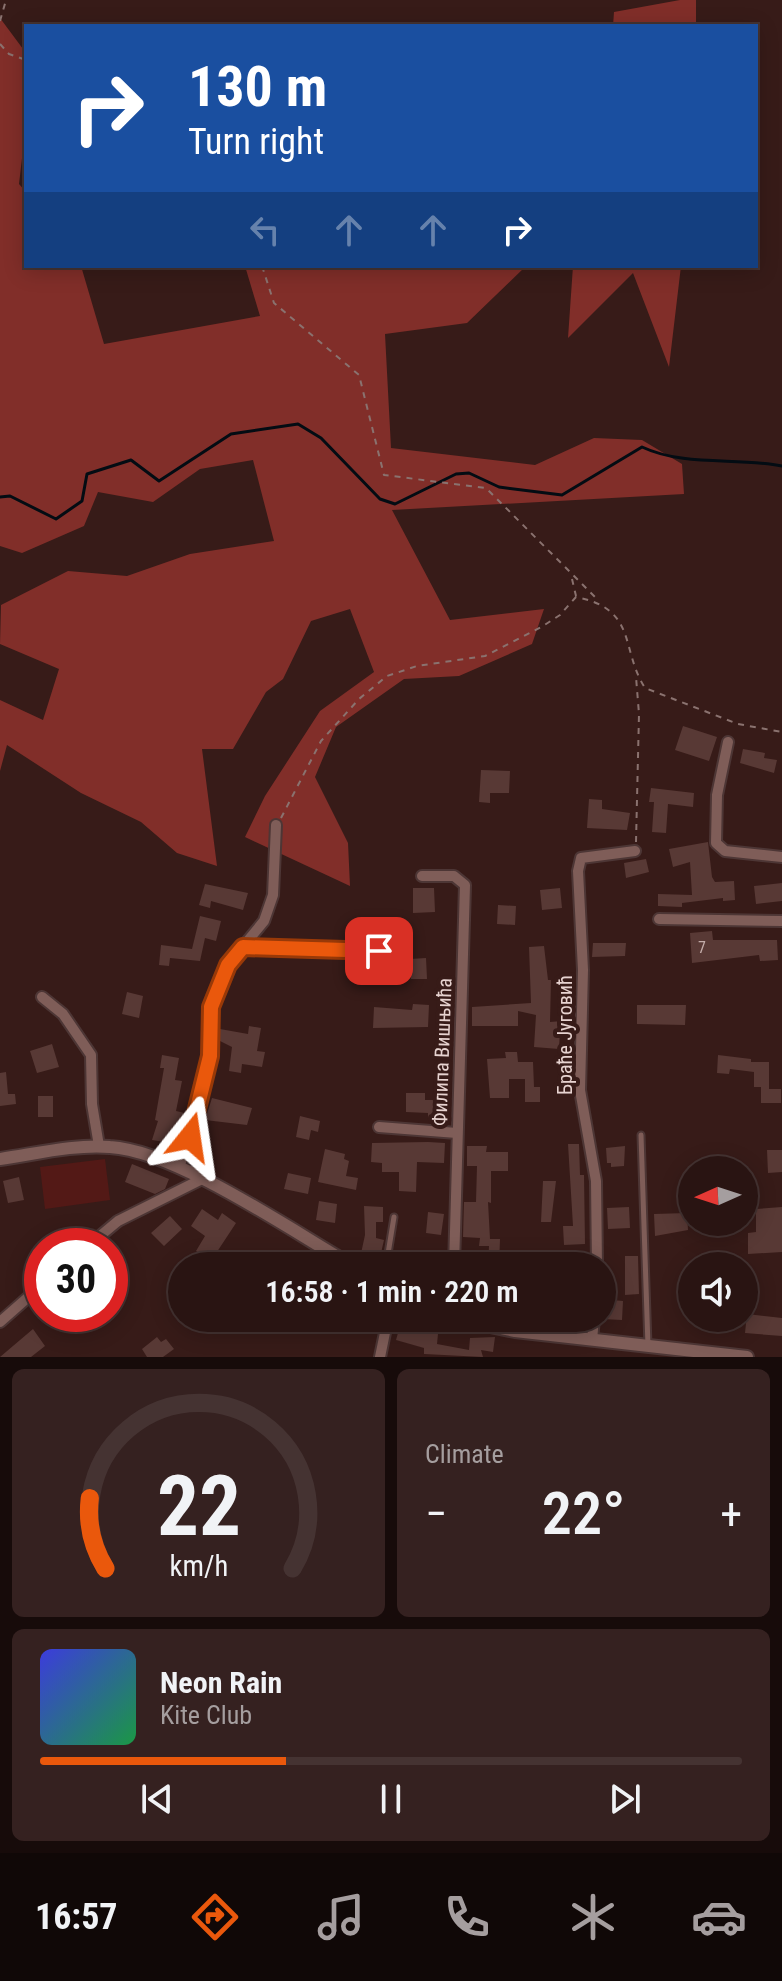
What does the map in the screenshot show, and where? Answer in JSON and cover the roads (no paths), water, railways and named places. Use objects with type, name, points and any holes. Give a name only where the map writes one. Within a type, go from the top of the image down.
[{"type":"street","points":[[728,742],[717,795],[716,843],[725,851],[782,857]]},
{"type":"street","points":[[179,1167],[196,1121],[210,1056],[211,1007],[228,965],[264,921],[273,895],[276,825]]},
{"type":"street","name":"Браће Југовић","points":[[597,1252],[596,1181],[580,1090],[583,970],[578,871],[581,858],[635,851]]},
{"type":"street","name":"Филипа Вишњића","points":[[422,876],[454,876],[465,885],[454,1252]]},
{"type":"street","points":[[659,919],[782,921]]},
{"type":"street","points":[[42,997],[63,1014],[91,1055],[92,1104],[99,1146]]},
{"type":"street","points":[[379,1127],[457,1133]]},
{"type":"street","points":[[0,1159],[99,1146],[140,1152],[202,1179],[329,1252]]},
{"type":"street","points":[[110,1228],[202,1179]]},
{"type":"street","points":[[0,1322],[24,1301]]},
{"type":"street","points":[[380,1357],[385,1332]]},
{"type":"street","points":[[527,1332],[747,1357]]},
{"type":"street","points":[[592,1340],[593,1332]]},
{"type":"lane","points":[[243,947],[379,951]]},
{"type":"lane","points":[[641,1135],[648,1347]]},
{"type":"lane","points":[[388,1252],[394,1217]]},
{"type":"waterway","points":[[0,497],[10,496],[56,519],[82,501],[87,474],[131,460],[159,481],[231,434],[298,424],[321,438],[380,499],[395,504],[456,474],[469,473],[499,487],[562,495],[642,447],[675,457],[782,466]]}]
